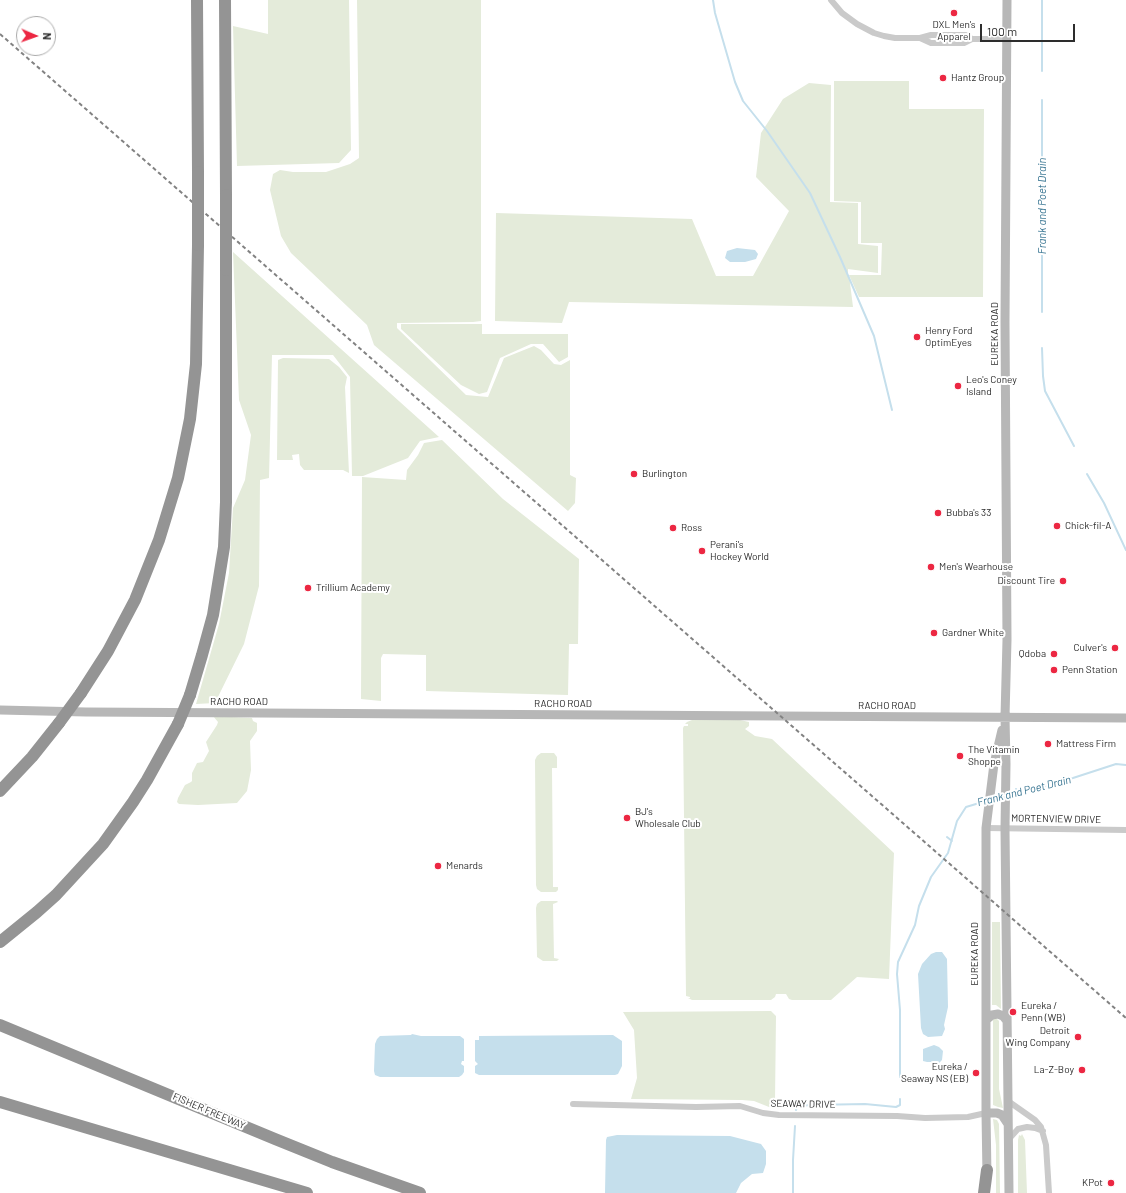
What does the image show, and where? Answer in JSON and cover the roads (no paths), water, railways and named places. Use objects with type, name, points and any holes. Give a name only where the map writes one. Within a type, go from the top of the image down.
[{"type":"highway","points":[[0,791],[32,757],[59,723],[81,693],[108,651],[135,600],[160,540],[178,478],[190,419],[196,364],[198,246],[197,0]]},
{"type":"highway","points":[[0,942],[56,895],[103,844],[126,813],[147,780],[178,724],[190,695],[213,615],[224,547],[226,502],[225,0]]},
{"type":"highway","name":"FISHER FREEWAY","points":[[0,1025],[304,1150],[420,1193]]},
{"type":"highway","points":[[0,1102],[307,1193]]},
{"type":"highway","points":[[984,1193],[987,1170]]},
{"type":"main road","name":"EUREKA ROAD","points":[[1007,0],[1005,330],[1007,640],[1005,829],[1009,1193]]},
{"type":"main road","name":"RACHO ROAD","points":[[0,710],[86,712],[1126,718]]},
{"type":"main road","name":"EUREKA ROAD","points":[[988,1193],[986,1113],[986,828],[994,764],[1005,717]]},
{"type":"main road","points":[[986,1020],[992,1015],[998,1014],[1003,1016],[1007,1021]]},
{"type":"main road","points":[[986,1113],[997,1113],[1002,1115],[1008,1124]]},
{"type":"street","points":[[831,0],[842,13],[851,20],[874,33],[895,38],[920,38],[931,43],[964,43],[969,37],[1007,39]]},
{"type":"street","name":"MORTENVIEW DRIVE","points":[[986,828],[1126,830]]},
{"type":"street","points":[[1008,1101],[1035,1120],[1043,1131],[1047,1156],[1049,1193]]},
{"type":"street","name":"SEAWAY DRIVE","points":[[573,1104],[688,1107],[740,1106],[762,1113],[779,1115],[897,1116],[926,1118],[968,1117],[986,1113]]},
{"type":"street","points":[[1008,1140],[1018,1129],[1026,1127],[1043,1131]]},
{"type":"water","points":[[737,248],[755,250],[758,254],[756,259],[745,262],[730,262],[725,258],[727,251]]},
{"type":"water","points":[[942,952],[947,959],[948,1007],[944,1025],[945,1029],[942,1036],[928,1037],[923,1034],[921,1028],[918,974],[922,964],[931,954]]},
{"type":"water","points":[[412,1034],[421,1036],[460,1036],[464,1039],[464,1061],[462,1061],[461,1064],[464,1066],[464,1072],[462,1075],[459,1077],[380,1077],[375,1075],[375,1044],[377,1039],[380,1036]]},
{"type":"water","points":[[613,1035],[622,1041],[622,1066],[618,1074],[615,1075],[479,1075],[475,1073],[475,1066],[478,1064],[475,1061],[475,1040],[479,1040],[479,1036]]},
{"type":"water","points":[[934,1045],[943,1051],[942,1060],[939,1063],[923,1061],[923,1049]]},
{"type":"water","points":[[617,1135],[730,1136],[761,1144],[766,1151],[766,1164],[763,1173],[752,1174],[741,1183],[736,1193],[605,1193],[606,1140],[607,1137]]},
{"type":"waterway","points":[[713,0],[715,13],[735,82],[743,101],[767,131],[810,193],[840,257],[874,336],[892,410]]},
{"type":"waterway","name":"Frank and Poet Drain","points":[[1042,0],[1042,71]]},
{"type":"waterway","name":"Frank and Poet Drain","points":[[1042,100],[1042,312]]},
{"type":"waterway","name":"Frank and Poet Drain","points":[[1042,348],[1045,391],[1074,446]]},
{"type":"waterway","name":"Frank and Poet Drain","points":[[1087,474],[1104,503],[1126,550]]},
{"type":"waterway","name":"Frank and Poet Drain","points":[[1008,796],[1073,778],[1116,764],[1126,765]]},
{"type":"waterway","name":"Frank and Poet Drain","points":[[1016,789],[1020,793]]},
{"type":"waterway","name":"Frank and Poet Drain","points":[[992,799],[1004,797]]},
{"type":"waterway","name":"Frank and Poet Drain","points":[[900,1077],[900,1010],[897,974],[898,962],[915,925],[919,906],[931,877],[948,853],[957,821],[966,807],[986,801]]},
{"type":"waterway","name":"Frank and Poet Drain","points":[[947,837],[952,841]]},
{"type":"waterway","name":"Frank and Poet Drain","points":[[796,1110],[797,1106],[812,1105],[865,1104],[896,1107],[900,1105],[900,1099]]},
{"type":"waterway","name":"Frank and Poet Drain","points":[[793,1193],[795,1126]]},
{"type":"railway","points":[[0,34],[1126,1018]]},
{"type":"place","name":"DXL Men's Apparel","points":[[954,13]]},
{"type":"place","name":"Hantz Group","points":[[943,78]]},
{"type":"place","name":"Henry Ford OptimEyes","points":[[917,337]]},
{"type":"place","name":"Leo's Coney Island","points":[[958,386]]},
{"type":"place","name":"Burlington","points":[[634,474]]},
{"type":"place","name":"Bubba's 33","points":[[938,513]]},
{"type":"place","name":"Chick-fil-A","points":[[1057,526]]},
{"type":"place","name":"Ross","points":[[673,528]]},
{"type":"place","name":"Perani's Hockey World","points":[[702,551]]},
{"type":"place","name":"Men's Wearhouse","points":[[931,567]]},
{"type":"place","name":"Discount Tire","points":[[1063,581]]},
{"type":"place","name":"Trillium Academy","points":[[308,588]]},
{"type":"place","name":"Gardner White","points":[[934,633]]},
{"type":"place","name":"Culver's","points":[[1115,648]]},
{"type":"place","name":"Qdoba","points":[[1054,654]]},
{"type":"place","name":"Penn Station","points":[[1054,670]]},
{"type":"place","name":"Mattress Firm","points":[[1048,744]]},
{"type":"place","name":"The Vitamin Shoppe","points":[[960,756]]},
{"type":"place","name":"BJ's Wholesale Club","points":[[627,818]]},
{"type":"place","name":"Menards","points":[[438,866]]},
{"type":"place","name":"Eureka / Penn (WB)","points":[[1013,1012]]},
{"type":"place","name":"Detroit Wing Company","points":[[1078,1037]]},
{"type":"place","name":"La-Z-Boy","points":[[1082,1070]]},
{"type":"place","name":"Eureka / Seaway NS (EB)","points":[[976,1073]]},
{"type":"place","name":"KPot","points":[[1111,1183]]}]
